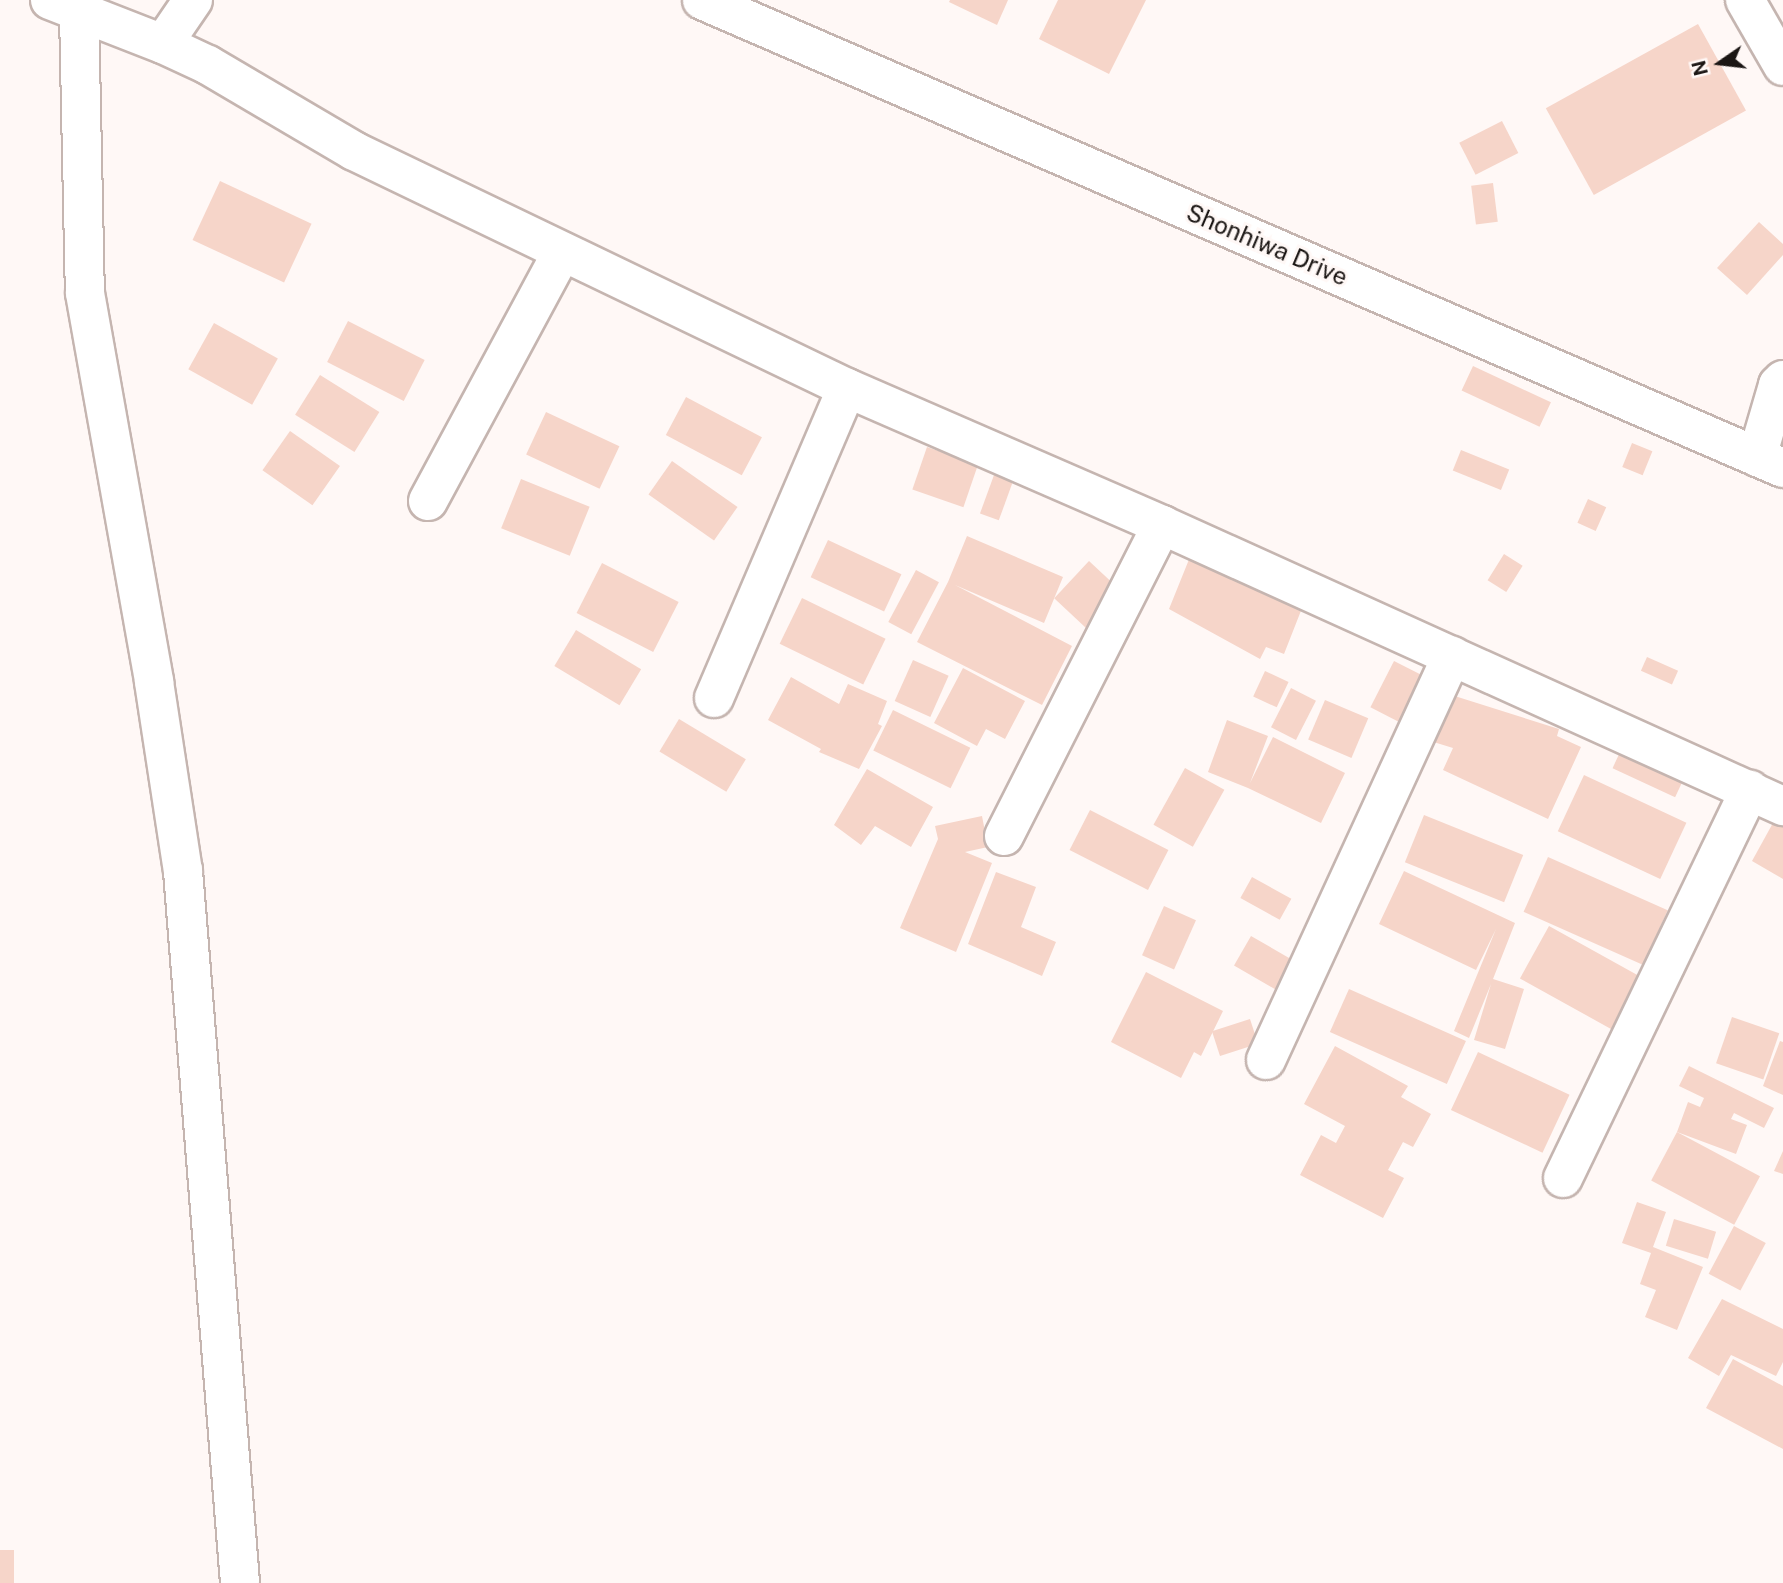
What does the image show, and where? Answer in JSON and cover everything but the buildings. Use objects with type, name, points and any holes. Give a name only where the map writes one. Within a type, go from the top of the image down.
[{"type":"street","points":[[163,44],[193,0]]},
{"type":"street","name":"Shonhiwa Drive","points":[[702,0],[1770,463],[1778,385],[1783,380]]},
{"type":"street","points":[[1745,0],[1783,66]]},
{"type":"street","points":[[240,1583],[183,871],[85,293],[64,6],[163,44],[208,65],[354,151],[847,388],[1162,525],[1766,798],[1563,1178]]},
{"type":"street","points":[[428,500],[562,252]]},
{"type":"street","points":[[714,698],[847,388]]},
{"type":"street","points":[[1004,836],[1162,525]]},
{"type":"street","points":[[1266,1060],[1452,656]]}]
